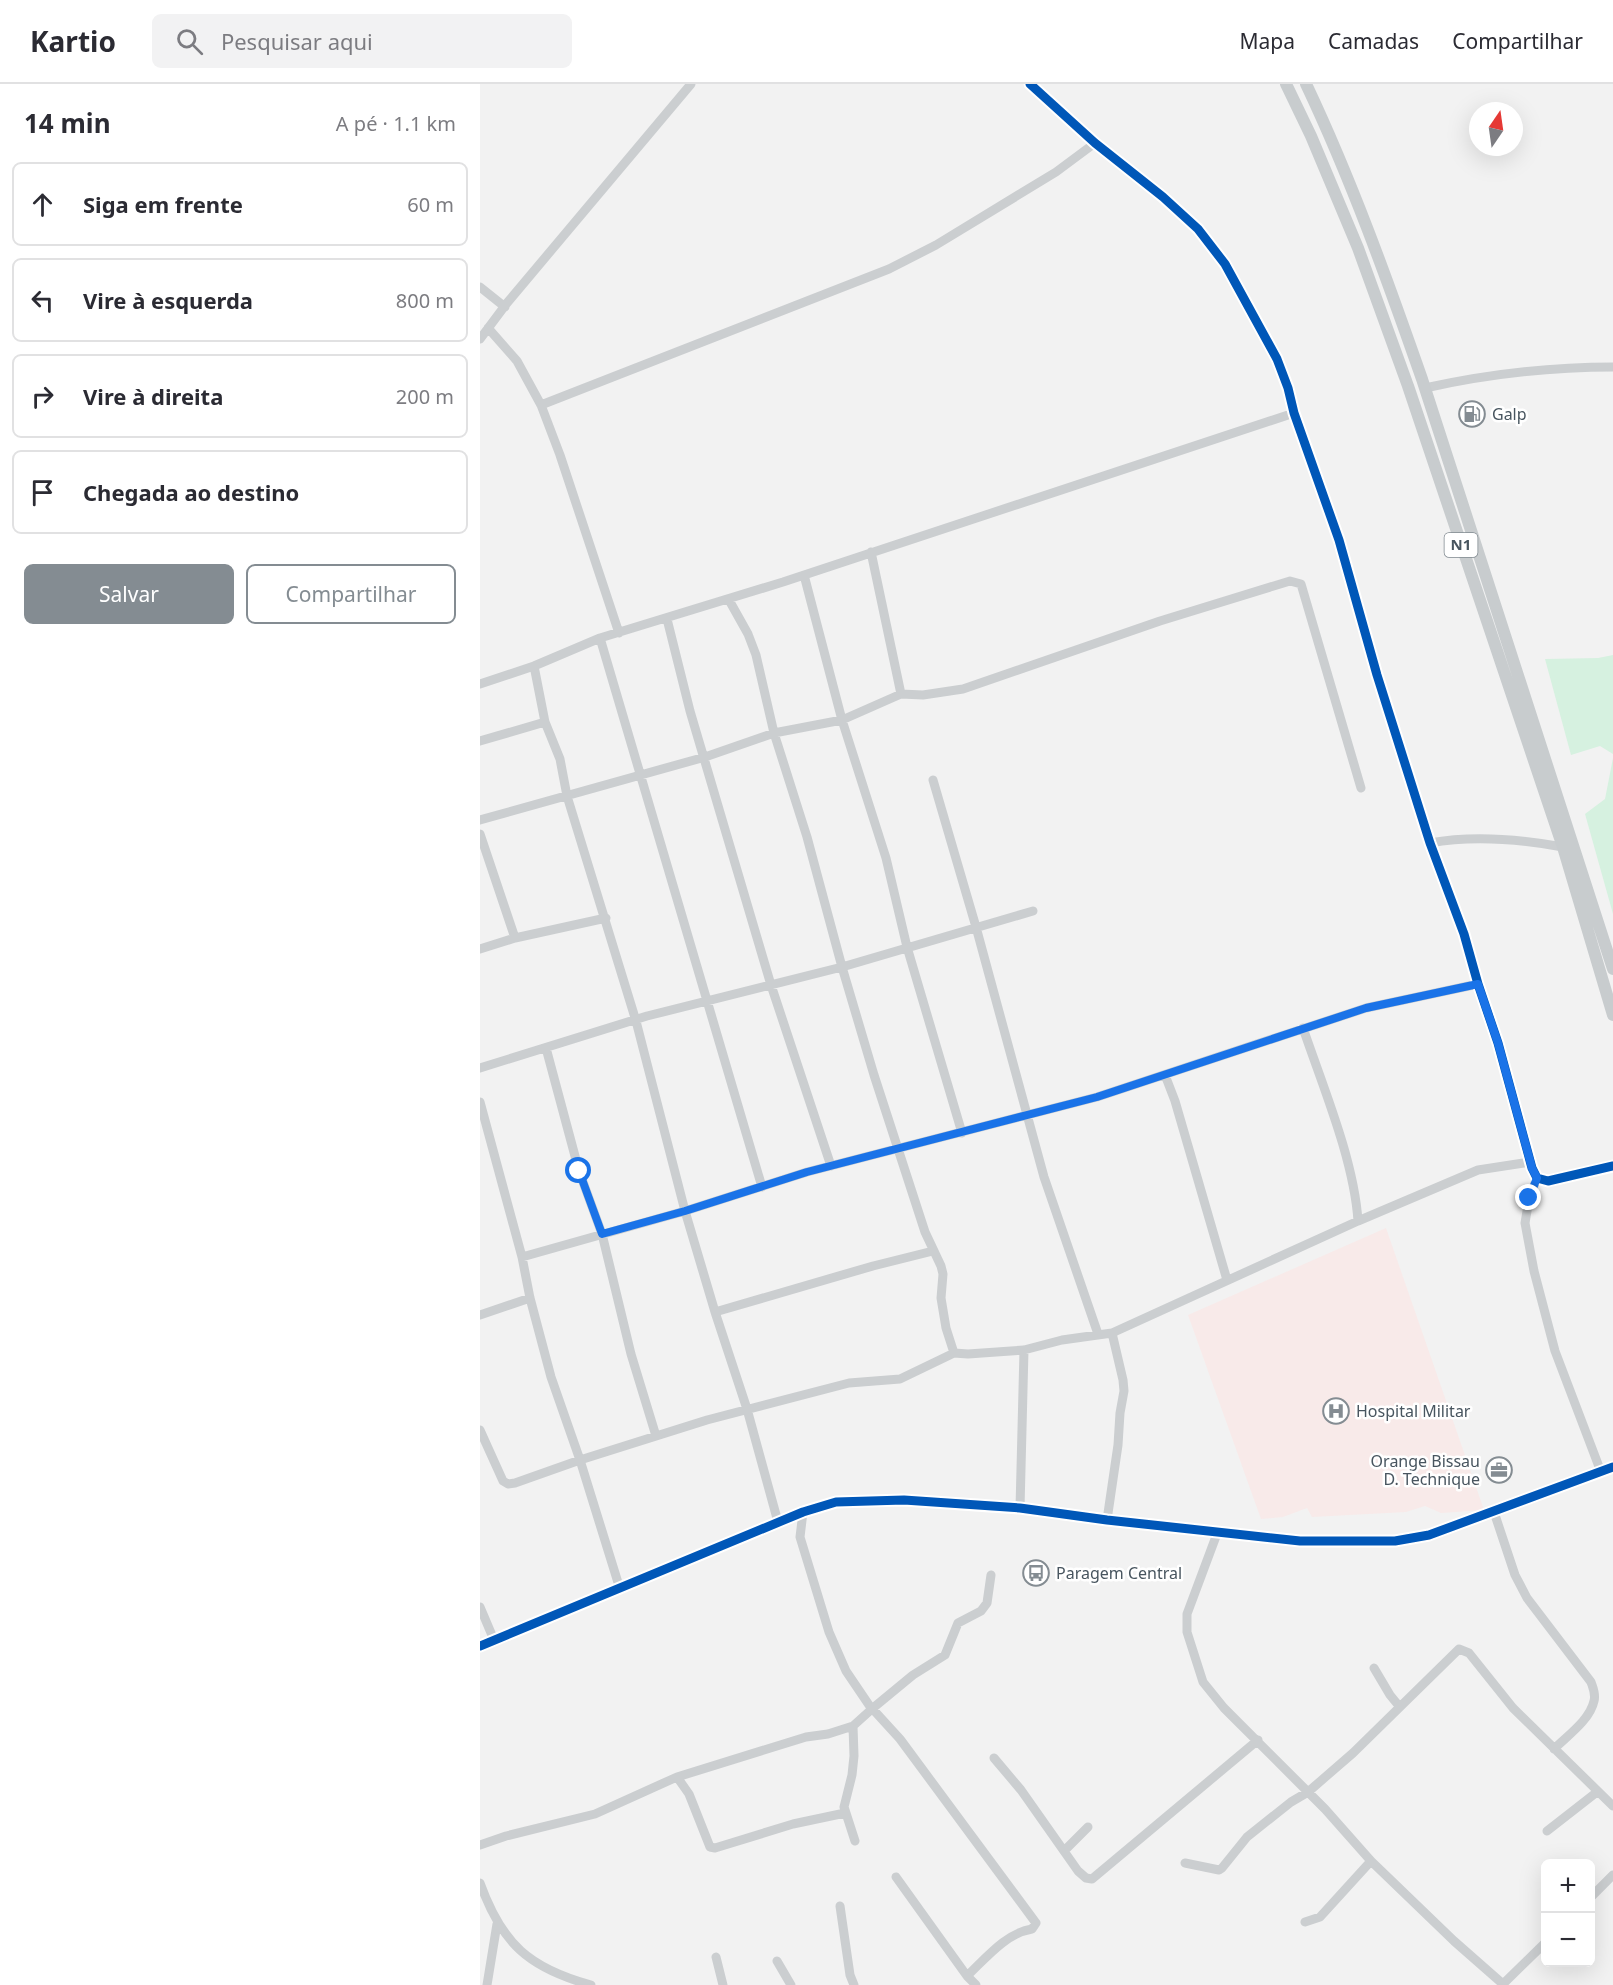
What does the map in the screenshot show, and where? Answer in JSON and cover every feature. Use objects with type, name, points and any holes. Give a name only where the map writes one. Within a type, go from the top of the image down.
[{"type":"main road","name":"N1","points":[[1287,84],[1358,248],[1386,323],[1563,847],[1613,1015]]},
{"type":"main road","name":"N1","points":[[1306,84],[1372,244],[1425,388],[1613,969]]},
{"type":"street","points":[[480,339],[691,84]]},
{"type":"street","points":[[1030,84],[1095,143],[1182,213],[1213,247],[1232,275],[1274,353],[1288,387],[1294,413],[1339,540],[1377,675],[1430,843],[1464,934],[1498,1043],[1530,1162],[1537,1178],[1529,1198],[1525,1223],[1534,1271],[1555,1351],[1601,1472]]},
{"type":"street","points":[[541,405],[889,268],[978,219],[1056,171],[1095,143]]},
{"type":"street","points":[[480,288],[505,307]]},
{"type":"street","points":[[488,328],[517,361],[541,405],[619,633]]},
{"type":"street","points":[[1425,388],[1510,372],[1613,367]]},
{"type":"street","points":[[480,684],[534,666],[600,638],[729,600],[1294,413]]},
{"type":"street","points":[[871,552],[901,694]]},
{"type":"street","points":[[804,575],[842,720],[886,858],[907,947],[962,1132]]},
{"type":"street","points":[[480,820],[705,757],[774,733],[842,720],[901,694],[923,695],[963,689],[1160,621],[1290,581],[1301,584],[1360,788]]},
{"type":"street","points":[[729,600],[748,634],[756,655],[774,733],[807,837],[842,967],[897,1150],[943,1274],[941,1298],[946,1328],[954,1353]]},
{"type":"street","points":[[667,619],[690,711],[771,985],[831,1166]]},
{"type":"street","points":[[600,638],[762,1187]]},
{"type":"street","points":[[534,666],[545,722],[560,759],[567,796],[636,1021],[685,1211],[747,1409],[778,1522]]},
{"type":"street","points":[[480,741],[545,722]]},
{"type":"street","points":[[933,780],[1057,1219],[1098,1334]]},
{"type":"street","points":[[480,834],[515,938]]},
{"type":"street","points":[[1430,843],[1451,839],[1494,838],[1563,847]]},
{"type":"street","points":[[480,1068],[636,1021],[842,967],[1033,911]]},
{"type":"street","points":[[480,949],[515,938],[606,918]]},
{"type":"street","points":[[522,1257],[685,1211],[831,1166],[1097,1097],[1366,1008],[1478,984]]},
{"type":"street","points":[[1303,1028],[1339,1135],[1357,1198],[1358,1221]]},
{"type":"street","points":[[546,1048],[579,1171],[602,1234],[632,1354],[656,1436]]},
{"type":"street","points":[[1165,1075],[1175,1101],[1227,1280]]},
{"type":"street","points":[[480,1102],[522,1257],[550,1377],[580,1460],[620,1589]]},
{"type":"street","points":[[480,1430],[503,1481],[508,1484],[747,1409],[849,1383],[900,1379],[954,1353],[1024,1350],[1062,1340],[1112,1333],[1227,1280],[1268,1264],[1358,1221],[1478,1170],[1530,1162]]},
{"type":"street","points":[[1537,1178],[1548,1181],[1613,1166]]},
{"type":"street","points":[[715,1312],[933,1251]]},
{"type":"street","points":[[480,1315],[530,1298]]},
{"type":"street","points":[[1107,1520],[1124,1391],[1112,1333]]},
{"type":"street","points":[[1020,1508],[1024,1350]]},
{"type":"street","points":[[480,1646],[778,1522],[836,1502],[904,1500],[1020,1508],[1300,1541],[1395,1541],[1429,1535],[1613,1467]]},
{"type":"street","points":[[803,1512],[800,1537],[829,1632],[846,1671],[930,1779],[1036,1923],[1032,1929],[1016,1933],[967,1976]]},
{"type":"street","points":[[1494,1512],[1515,1575],[1527,1598],[1591,1682],[1594,1691],[1595,1699],[1586,1716],[1554,1749]]},
{"type":"street","points":[[1218,1531],[1187,1614],[1187,1632],[1203,1682],[1224,1708],[1308,1792],[1371,1861],[1503,1985],[1541,1946]]},
{"type":"street","points":[[480,1845],[506,1836],[595,1814],[677,1777],[806,1737],[835,1733],[853,1726],[913,1675],[945,1655],[958,1623],[981,1611],[987,1603],[991,1575]]},
{"type":"street","points":[[480,1607],[494,1640]]},
{"type":"street","points":[[1185,1863],[1219,1870],[1247,1837],[1291,1802],[1308,1792],[1353,1753],[1459,1648],[1470,1653],[1513,1708],[1613,1806]]},
{"type":"street","points":[[1374,1668],[1399,1706]]},
{"type":"street","points":[[853,1726],[854,1756],[844,1807],[855,1841]]},
{"type":"street","points":[[994,1758],[1078,1871],[1086,1878],[1092,1879],[1258,1740]]},
{"type":"street","points":[[677,1777],[689,1794],[710,1847],[715,1848],[793,1824],[845,1813]]},
{"type":"street","points":[[1547,1831],[1598,1792]]},
{"type":"street","points":[[1064,1851],[1088,1827]]},
{"type":"street","points":[[1305,1922],[1320,1917],[1371,1861]]},
{"type":"street","points":[[1595,1893],[1613,1875]]},
{"type":"street","points":[[896,1877],[967,1976],[976,1985]]},
{"type":"street","points":[[480,1883],[497,1924],[511,1942],[543,1967],[591,1985]]},
{"type":"street","points":[[840,1906],[850,1975],[854,1985]]},
{"type":"street","points":[[487,1985],[497,1924]]},
{"type":"street","points":[[716,1957],[723,1985]]},
{"type":"street","points":[[777,1961],[791,1985]]},
{"type":"shaded area","name":"Hospital Militar","points":[[1386,1228],[1484,1510],[1441,1513],[1425,1506],[1406,1512],[1312,1517],[1307,1508],[1283,1517],[1261,1519],[1188,1315]]},
{"type":"green space","points":[[1613,655],[1613,754],[1600,746],[1571,755],[1545,659],[1598,658]]},
{"type":"green space","points":[[1613,758],[1613,914],[1585,814],[1605,799]]},
{"type":"cycle path","points":[[1030,84],[1095,143],[1163,197],[1198,229],[1225,264],[1277,359],[1339,540],[1377,675],[1430,843],[1464,934],[1498,1043],[1532,1168],[1537,1178],[1548,1181],[1613,1166]]},
{"type":"cycle path","points":[[480,1646],[803,1512],[836,1502],[904,1500],[1020,1508],[1300,1541],[1395,1541],[1429,1535],[1613,1467]]},
{"type":"place","name":"Galp","points":[[1472,414]]},
{"type":"place","name":"Hospital Militar","points":[[1336,1411]]},
{"type":"place","name":"Orange Bissau D. Technique","points":[[1499,1470]]},
{"type":"place","name":"Paragem Central","points":[[1036,1573]]},
{"type":"route","points":[[579,1171],[602,1234],[685,1211],[807,1172],[1097,1097],[1366,1008],[1478,984],[1498,1043],[1532,1168],[1537,1178],[1529,1198]]}]
